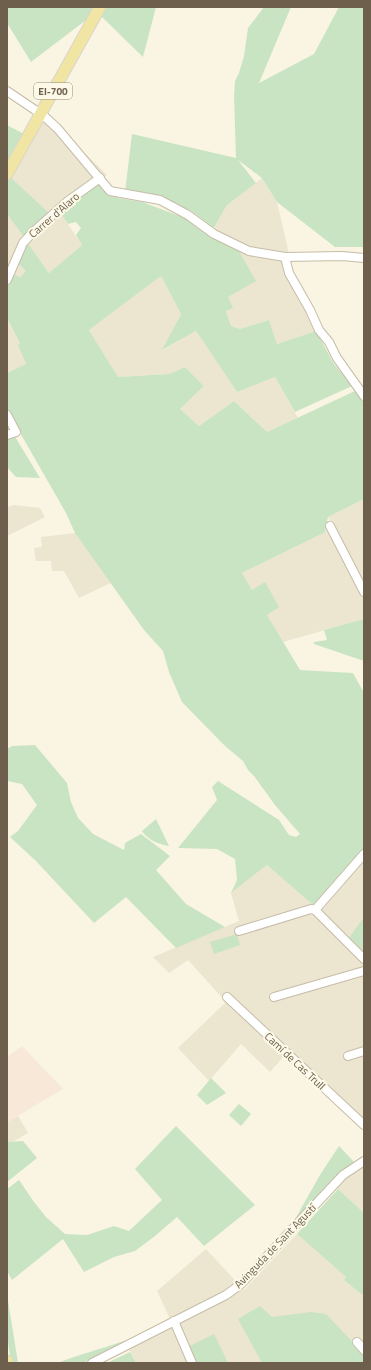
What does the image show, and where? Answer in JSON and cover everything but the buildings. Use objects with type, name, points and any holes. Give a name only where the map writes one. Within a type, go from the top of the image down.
[{"type":"main road","name":"EI-700","points":[[7,174],[100,7]]},
{"type":"street","points":[[7,91],[41,113],[58,129],[110,191],[160,200],[188,215],[214,234],[249,250],[284,257],[342,256],[364,258]]},
{"type":"street","name":"Carrer d'Alaro","points":[[7,280],[23,243],[32,233],[68,201],[100,178]]},
{"type":"street","points":[[284,257],[290,274],[310,310],[319,330],[329,342],[337,358],[364,396]]},
{"type":"street","points":[[7,415],[16,432],[7,435]]},
{"type":"street","points":[[330,526],[364,592]]},
{"type":"street","points":[[315,910],[364,854]]},
{"type":"street","points":[[239,931],[311,909],[315,910],[364,959]]},
{"type":"street","points":[[274,997],[364,971]]},
{"type":"street","name":"Camí de Cas Trull","points":[[226,997],[364,1125]]},
{"type":"street","points":[[348,1056],[364,1051]]},
{"type":"street","name":"Avinguda de Sant Agustí","points":[[92,1363],[226,1295],[241,1284],[343,1175],[364,1161]]},
{"type":"street","points":[[174,1321],[192,1363]]},
{"type":"street","points":[[357,1342],[364,1350]]},
{"type":"shaded area","points":[[38,107],[107,175],[59,211],[82,245],[49,273],[39,259],[20,277],[11,273],[7,285],[7,214],[24,237],[10,177],[7,183],[7,166]]},
{"type":"shaded area","points":[[262,178],[277,202],[294,276],[322,329],[277,344],[269,320],[240,329],[231,326],[226,310],[232,308],[228,297],[255,281],[210,236],[227,205]]},
{"type":"shaded area","points":[[161,276],[181,314],[163,350],[196,331],[237,392],[275,377],[298,418],[267,432],[234,401],[199,426],[180,409],[204,386],[185,367],[169,374],[118,377],[89,330]]},
{"type":"shaded area","points":[[7,318],[20,345],[26,364],[7,373]]},
{"type":"shaded area","points":[[364,499],[364,619],[283,642],[242,573],[333,527],[328,517]]},
{"type":"shaded area","points":[[14,505],[40,508],[45,517],[7,536],[7,507]]},
{"type":"shaded area","points":[[75,533],[111,583],[79,598],[64,571],[52,571],[51,561],[36,561],[34,548],[42,547],[41,537]]},
{"type":"shaded area","points":[[364,848],[364,1129],[285,1055],[270,1072],[241,1044],[209,1081],[178,1048],[226,1002],[188,960],[169,973],[153,957],[239,921],[231,893],[267,865],[314,906]]},
{"type":"shaded area","points":[[22,1046],[63,1089],[7,1122],[7,1057]]},
{"type":"shaded area","points":[[18,1116],[28,1133],[11,1143],[7,1142],[7,1122]]},
{"type":"shaded area","points":[[364,1158],[364,1213],[338,1189],[329,1183],[354,1162]]},
{"type":"shaded area","points":[[297,1234],[346,1277],[344,1280],[361,1294],[364,1294],[364,1363],[136,1363],[125,1342],[170,1319],[157,1291],[206,1249],[244,1290]]},
{"type":"green space","points":[[7,7],[97,7],[87,22],[86,20],[31,62],[7,23]]},
{"type":"green space","points":[[104,7],[156,7],[143,57],[100,15]]},
{"type":"green space","points":[[264,7],[291,7],[259,83],[314,54],[339,7],[364,7],[364,247],[335,247],[277,202],[262,178],[238,160],[256,183],[227,205],[214,228],[190,210],[160,199],[125,192],[132,134],[236,158],[235,81],[244,56],[248,28]]},
{"type":"green space","points":[[7,125],[24,134],[7,166]]},
{"type":"green space","points":[[10,177],[50,214],[24,237],[7,214],[7,183]]},
{"type":"green space","points":[[99,181],[118,198],[142,202],[185,218],[210,236],[239,251],[256,281],[228,297],[233,308],[226,311],[231,326],[240,329],[269,320],[277,344],[316,331],[334,364],[352,386],[295,412],[275,377],[237,392],[196,331],[162,350],[181,314],[161,276],[89,330],[118,377],[169,374],[185,367],[204,386],[180,409],[199,426],[234,401],[267,432],[355,391],[364,403],[364,499],[328,517],[325,532],[242,573],[252,590],[265,582],[279,607],[267,615],[300,670],[353,673],[364,693],[364,848],[314,906],[267,865],[231,893],[237,880],[235,859],[217,849],[178,848],[217,800],[212,787],[218,781],[279,820],[289,835],[296,837],[300,834],[275,805],[248,770],[243,761],[225,746],[182,702],[169,672],[163,651],[144,630],[75,533],[66,513],[7,410],[7,373],[26,364],[18,345],[20,344],[7,318],[7,285],[11,273],[20,277],[26,271],[17,262],[26,241],[49,273],[82,245],[76,235],[81,228],[76,222],[68,224],[59,211]]},
{"type":"green space","points":[[14,435],[40,478],[16,477],[7,467],[7,438]]},
{"type":"green space","points":[[364,619],[364,661],[314,644],[314,642],[327,640],[324,630]]},
{"type":"green space","points":[[35,745],[67,783],[71,802],[78,818],[93,834],[124,850],[125,843],[141,834],[170,856],[156,870],[186,904],[225,927],[176,948],[126,897],[94,923],[36,861],[10,837],[18,831],[37,805],[22,784],[7,781],[7,749],[12,746]]},
{"type":"green space","points":[[156,819],[169,846],[154,841],[147,837],[142,831]]},
{"type":"green space","points":[[364,917],[364,952],[349,938]]},
{"type":"green space","points":[[237,934],[240,945],[214,954],[210,942]]},
{"type":"green space","points":[[211,1078],[226,1093],[207,1105],[197,1095]]},
{"type":"green space","points":[[239,1104],[251,1114],[241,1126],[229,1115]]},
{"type":"green space","points":[[176,1126],[255,1205],[204,1246],[177,1217],[135,1251],[114,1257],[84,1272],[63,1239],[12,1280],[7,1271],[7,1189],[19,1180],[46,1217],[65,1234],[87,1235],[114,1226],[129,1231],[162,1200],[135,1169]]},
{"type":"green space","points":[[23,1141],[37,1158],[7,1182],[7,1142]]},
{"type":"green space","points":[[339,1146],[354,1162],[329,1183],[294,1221],[320,1175]]},
{"type":"green space","points":[[338,1189],[364,1213],[364,1294],[361,1294],[344,1280],[346,1277],[297,1234]]},
{"type":"green space","points":[[7,1294],[18,1363],[11,1363],[7,1335]]},
{"type":"green space","points":[[260,1306],[272,1317],[311,1312],[326,1314],[364,1354],[364,1363],[262,1363],[238,1319]]},
{"type":"green space","points":[[214,1334],[228,1363],[195,1363],[188,1347]]},
{"type":"green space","points":[[124,1341],[125,1342],[83,1363],[58,1363],[74,1357]]},
{"type":"green space","points":[[130,1352],[136,1363],[107,1363]]}]
